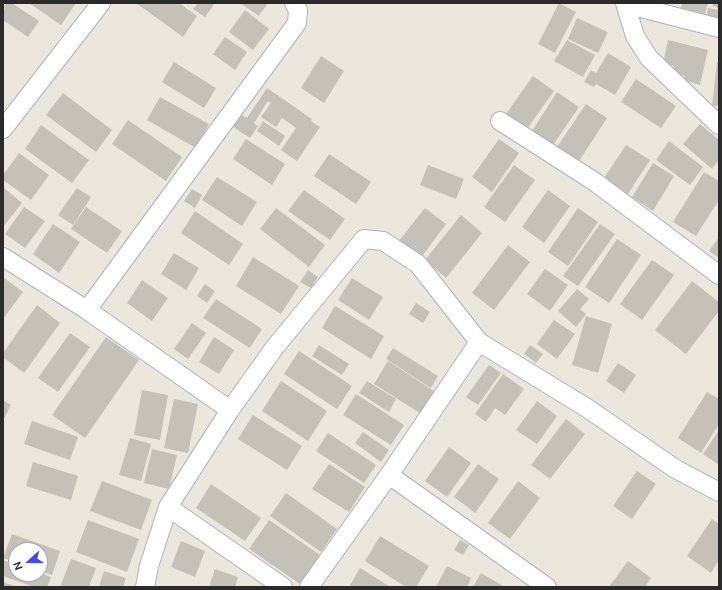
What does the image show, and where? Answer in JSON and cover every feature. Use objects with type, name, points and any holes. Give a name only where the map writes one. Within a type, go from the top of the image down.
[{"type":"street","points":[[3,129],[101,3]]},
{"type":"street","points":[[87,310],[297,23],[298,10],[294,3]]},
{"type":"street","points":[[626,4],[719,28]]},
{"type":"street","points":[[626,4],[635,36],[649,58],[719,125]]},
{"type":"street","points":[[500,121],[595,182],[719,275]]},
{"type":"street","points":[[145,587],[149,566],[168,507],[230,410],[275,347],[364,239],[383,242],[418,264],[479,342],[587,408],[674,468],[719,492]]},
{"type":"street","points":[[3,256],[87,310],[230,410]]},
{"type":"street","points":[[309,587],[389,475],[479,342]]},
{"type":"street","points":[[389,475],[547,587]]},
{"type":"street","points":[[168,507],[283,587]]},
{"type":"building","points":[[5,3],[12,3],[39,21],[28,37],[3,20]]},
{"type":"building","points":[[29,3],[76,3],[61,25]]},
{"type":"building","points":[[136,3],[179,3],[197,16],[183,37]]},
{"type":"building","points":[[198,3],[215,3],[205,17],[193,9]]},
{"type":"building","points":[[240,3],[268,3],[259,16]]},
{"type":"building","points":[[559,3],[576,12],[555,53],[538,44]]},
{"type":"building","points":[[682,3],[708,3],[705,14],[681,8]]},
{"type":"building","points":[[714,3],[719,3],[719,8],[713,6]]},
{"type":"building","points":[[708,8],[719,10],[719,22],[706,20]]},
{"type":"building","points":[[245,10],[269,29],[253,50],[229,32]]},
{"type":"building","points":[[577,18],[608,32],[598,53],[568,39]]},
{"type":"building","points":[[225,37],[247,52],[235,70],[213,54]]},
{"type":"building","points":[[567,40],[595,55],[583,77],[554,61]]},
{"type":"building","points":[[668,40],[708,50],[700,85],[683,80],[685,76],[672,73],[674,66],[663,64]]},
{"type":"building","points":[[608,53],[631,67],[615,95],[596,84],[594,87],[584,82],[591,70],[596,73]]},
{"type":"building","points":[[321,56],[344,71],[324,103],[301,88]]},
{"type":"building","points":[[174,62],[216,88],[204,108],[162,82]]},
{"type":"building","points":[[717,62],[719,62],[719,106],[712,106]]},
{"type":"building","points":[[533,76],[554,91],[527,129],[506,114]]},
{"type":"building","points":[[636,79],[676,106],[661,128],[621,102]]},
{"type":"building","points":[[267,88],[312,119],[311,121],[320,127],[297,161],[281,150],[296,128],[282,118],[276,127],[261,117],[271,103],[268,101],[254,123],[258,126],[250,138],[232,126],[240,114],[247,118]]},
{"type":"building","points":[[557,92],[579,107],[553,145],[532,131]]},
{"type":"building","points":[[63,93],[112,130],[96,152],[46,115]]},
{"type":"building","points":[[160,97],[209,124],[196,148],[147,120]]},
{"type":"building","points":[[586,104],[607,118],[579,161],[557,147]]},
{"type":"building","points":[[128,120],[182,157],[166,181],[112,144]]},
{"type":"building","points":[[263,121],[285,136],[279,146],[257,131]]},
{"type":"building","points":[[700,124],[719,140],[719,160],[712,169],[683,144]]},
{"type":"building","points":[[41,125],[89,160],[72,183],[25,149]]},
{"type":"building","points":[[246,139],[285,164],[272,185],[233,159]]},
{"type":"building","points":[[499,139],[519,153],[492,192],[472,177]]},
{"type":"building","points":[[669,141],[703,167],[690,185],[656,160]]},
{"type":"building","points":[[626,145],[650,160],[628,194],[604,178]]},
{"type":"building","points":[[19,153],[49,175],[31,200],[3,180],[3,175]]},
{"type":"building","points":[[329,154],[371,182],[356,204],[314,176]]},
{"type":"building","points":[[653,163],[674,176],[653,211],[632,197]]},
{"type":"building","points":[[428,165],[464,179],[456,199],[420,185]]},
{"type":"building","points":[[514,165],[535,180],[505,222],[484,207]]},
{"type":"building","points":[[704,172],[719,181],[719,200],[696,236],[673,222]]},
{"type":"building","points":[[217,177],[257,202],[242,226],[202,200]]},
{"type":"building","points":[[3,187],[22,203],[3,227]]},
{"type":"building","points":[[77,188],[91,197],[73,225],[58,215]]},
{"type":"building","points":[[192,189],[202,195],[195,208],[184,201]]},
{"type":"building","points":[[304,190],[345,219],[330,240],[288,211]]},
{"type":"building","points":[[548,190],[570,206],[544,243],[522,227]]},
{"type":"building","points":[[24,207],[45,221],[25,248],[5,234]]},
{"type":"building","points":[[86,207],[122,231],[107,253],[71,229]]},
{"type":"building","points":[[276,208],[325,245],[309,267],[260,229]]},
{"type":"building","points":[[425,208],[446,224],[420,259],[398,242]]},
{"type":"building","points":[[578,208],[598,222],[568,266],[548,252]]},
{"type":"building","points":[[195,211],[243,244],[229,265],[181,233]]},
{"type":"building","points":[[461,215],[482,233],[446,278],[425,260]]},
{"type":"building","points":[[53,224],[80,242],[59,273],[33,254]]},
{"type":"building","points":[[600,224],[615,234],[578,286],[563,276]]},
{"type":"building","points":[[719,237],[719,258],[709,251]]},
{"type":"building","points":[[617,239],[641,255],[609,303],[585,287]]},
{"type":"building","points":[[508,245],[530,262],[494,310],[472,293]]},
{"type":"building","points":[[174,253],[199,268],[186,290],[161,274]]},
{"type":"building","points":[[253,257],[299,286],[281,314],[236,286]]},
{"type":"building","points":[[652,260],[674,275],[642,320],[620,304]]},
{"type":"building","points":[[545,269],[568,285],[550,311],[527,294]]},
{"type":"building","points":[[308,270],[318,277],[311,288],[300,282]]},
{"type":"building","points":[[3,277],[23,292],[3,319]]},
{"type":"building","points":[[352,278],[383,297],[369,320],[338,300]]},
{"type":"building","points":[[142,280],[168,298],[152,321],[127,303]]},
{"type":"building","points":[[692,281],[719,302],[719,311],[686,354],[655,330]]},
{"type":"building","points":[[205,284],[215,291],[207,303],[197,296]]},
{"type":"building","points":[[577,289],[589,299],[580,309],[586,314],[576,327],[558,311]]},
{"type":"building","points":[[216,299],[262,329],[250,348],[203,318]]},
{"type":"building","points":[[416,303],[430,312],[423,323],[409,314]]},
{"type":"building","points":[[37,305],[60,323],[24,373],[3,357],[3,353]]},
{"type":"building","points":[[335,306],[384,336],[371,359],[322,328]]},
{"type":"building","points":[[586,316],[612,324],[598,373],[572,365]]},
{"type":"building","points":[[554,320],[575,334],[557,359],[537,344]]},
{"type":"building","points":[[192,323],[206,333],[188,359],[174,349]]},
{"type":"building","points":[[70,333],[90,347],[58,392],[38,378]]},
{"type":"building","points":[[106,337],[139,360],[85,438],[52,415]]},
{"type":"building","points":[[214,337],[234,350],[219,374],[199,362]]},
{"type":"building","points":[[319,345],[349,364],[342,375],[312,356]]},
{"type":"building","points":[[530,345],[543,354],[536,363],[524,354]]},
{"type":"building","points":[[393,348],[438,376],[431,388],[386,359]]},
{"type":"building","points":[[299,351],[352,386],[337,409],[284,374]]},
{"type":"building","points":[[388,361],[434,391],[420,413],[374,384]]},
{"type":"building","points":[[618,363],[636,375],[624,393],[606,381]]},
{"type":"building","points":[[489,365],[501,373],[478,405],[466,397]]},
{"type":"building","points":[[503,374],[524,389],[505,415],[495,408],[486,422],[475,414]]},
{"type":"building","points":[[281,381],[327,411],[308,441],[262,411]]},
{"type":"building","points":[[367,381],[396,399],[389,412],[359,393]]},
{"type":"building","points":[[142,390],[168,395],[160,440],[134,435]]},
{"type":"building","points":[[707,392],[719,399],[719,424],[701,453],[678,438]]},
{"type":"building","points":[[356,394],[404,425],[391,445],[343,415]]},
{"type":"building","points":[[174,399],[198,404],[188,453],[164,448]]},
{"type":"building","points":[[3,400],[11,405],[3,421]]},
{"type":"building","points":[[537,401],[557,416],[537,444],[516,430]]},
{"type":"building","points":[[253,415],[302,446],[287,470],[238,439]]},
{"type":"building","points":[[566,419],[585,434],[550,479],[531,465]]},
{"type":"building","points":[[32,421],[78,437],[70,460],[24,444]]},
{"type":"building","points":[[719,430],[719,465],[703,454]]},
{"type":"building","points":[[363,432],[389,450],[381,462],[355,443]]},
{"type":"building","points":[[328,433],[376,465],[364,483],[316,451]]},
{"type":"building","points":[[130,438],[151,444],[141,481],[119,475]]},
{"type":"building","points":[[449,447],[471,463],[447,497],[425,481]]},
{"type":"building","points":[[152,449],[177,455],[169,489],[144,483]]},
{"type":"building","points":[[33,462],[78,476],[71,500],[26,486]]},
{"type":"building","points":[[329,464],[365,487],[349,512],[312,489]]},
{"type":"building","points":[[478,464],[499,479],[475,513],[454,497]]},
{"type":"building","points":[[637,471],[656,484],[632,519],[613,506]]},
{"type":"building","points":[[102,481],[152,500],[141,530],[90,511]]},
{"type":"building","points":[[518,481],[540,498],[510,539],[488,523]]},
{"type":"building","points":[[211,484],[261,518],[245,541],[196,508]]},
{"type":"building","points":[[286,493],[337,529],[321,552],[270,516]]},
{"type":"building","points":[[712,519],[719,524],[719,560],[711,573],[687,556]]},
{"type":"building","points":[[88,520],[139,539],[127,572],[76,552]]},
{"type":"building","points":[[269,520],[320,555],[300,584],[249,549]]},
{"type":"building","points":[[12,534],[35,542],[9,542]]},
{"type":"building","points":[[380,536],[429,566],[416,587],[406,587],[365,561]]},
{"type":"building","points":[[460,540],[469,545],[463,555],[454,550]]},
{"type":"building","points":[[181,541],[205,551],[195,577],[171,567]]},
{"type":"building","points":[[8,545],[8,560],[3,558]]},
{"type":"building","points":[[48,547],[60,551],[52,575],[48,574]]},
{"type":"building","points":[[71,559],[96,568],[89,587],[60,587]]},
{"type":"building","points":[[3,560],[8,562],[8,578],[3,576]]},
{"type":"building","points":[[628,561],[651,578],[645,587],[609,587]]},
{"type":"building","points":[[447,566],[471,578],[467,587],[436,587]]},
{"type":"building","points":[[360,568],[389,586],[389,587],[349,587]]},
{"type":"building","points":[[215,569],[238,577],[235,587],[209,587]]},
{"type":"building","points":[[104,571],[126,578],[123,587],[99,587]]},
{"type":"building","points":[[481,573],[503,586],[473,587]]},
{"type":"building","points":[[48,576],[51,577],[47,587],[34,587],[20,582],[48,582]]},
{"type":"building","points":[[3,582],[18,587],[3,587]]}]
